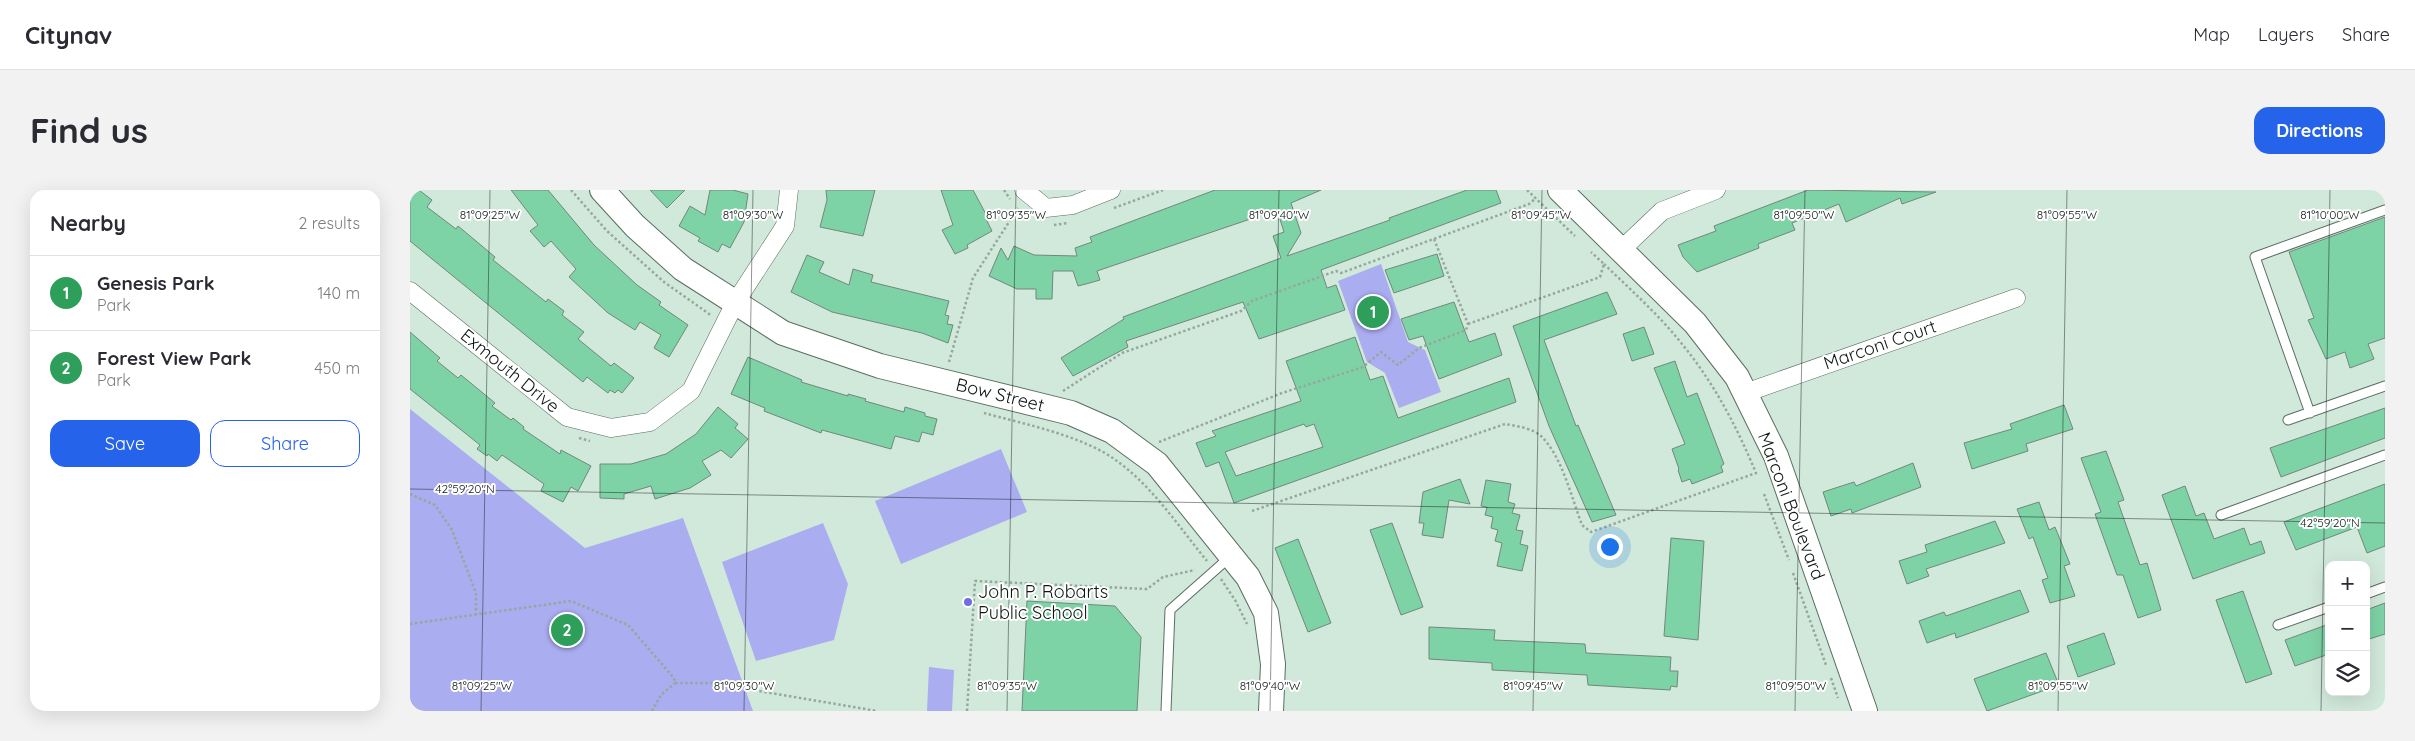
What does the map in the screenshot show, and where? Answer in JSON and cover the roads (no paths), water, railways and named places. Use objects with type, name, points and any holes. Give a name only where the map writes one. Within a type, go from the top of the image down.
[{"type":"street","name":"Bow Street","points":[[602,190],[635,226],[683,269],[783,333],[880,366],[1071,413],[1112,431],[1157,464],[1219,564],[1248,576],[1266,613],[1273,664],[1271,711]]},
{"type":"street","name":"Exmouth Drive","points":[[410,291],[567,417],[611,428],[650,422],[691,391],[735,303],[786,226],[789,190]]},
{"type":"street","points":[[1024,190],[1046,208],[1073,205],[1111,190]]},
{"type":"street","name":"Marconi Boulevard","points":[[1560,190],[1613,257],[1695,323],[1737,377],[1776,456],[1865,711]]},
{"type":"street","points":[[1613,257],[1662,210],[1716,190]]},
{"type":"street","name":"Marconi Court","points":[[1745,393],[2016,298]]},
{"type":"lane","points":[[2310,413],[2256,257],[2385,210]]},
{"type":"lane","points":[[2288,420],[2385,386]]},
{"type":"lane","points":[[2222,515],[2385,456]]},
{"type":"lane","points":[[1166,711],[1170,610],[1219,564]]},
{"type":"lane","points":[[2370,593],[2385,587]]},
{"type":"lane","points":[[2278,626],[2325,608]]},
{"type":"place","name":"Genesis Park","points":[[1373,312]]},
{"type":"place","name":"John P. Robarts Public School","points":[[968,602]]},
{"type":"place","name":"Forest View Park","points":[[567,630]]}]
